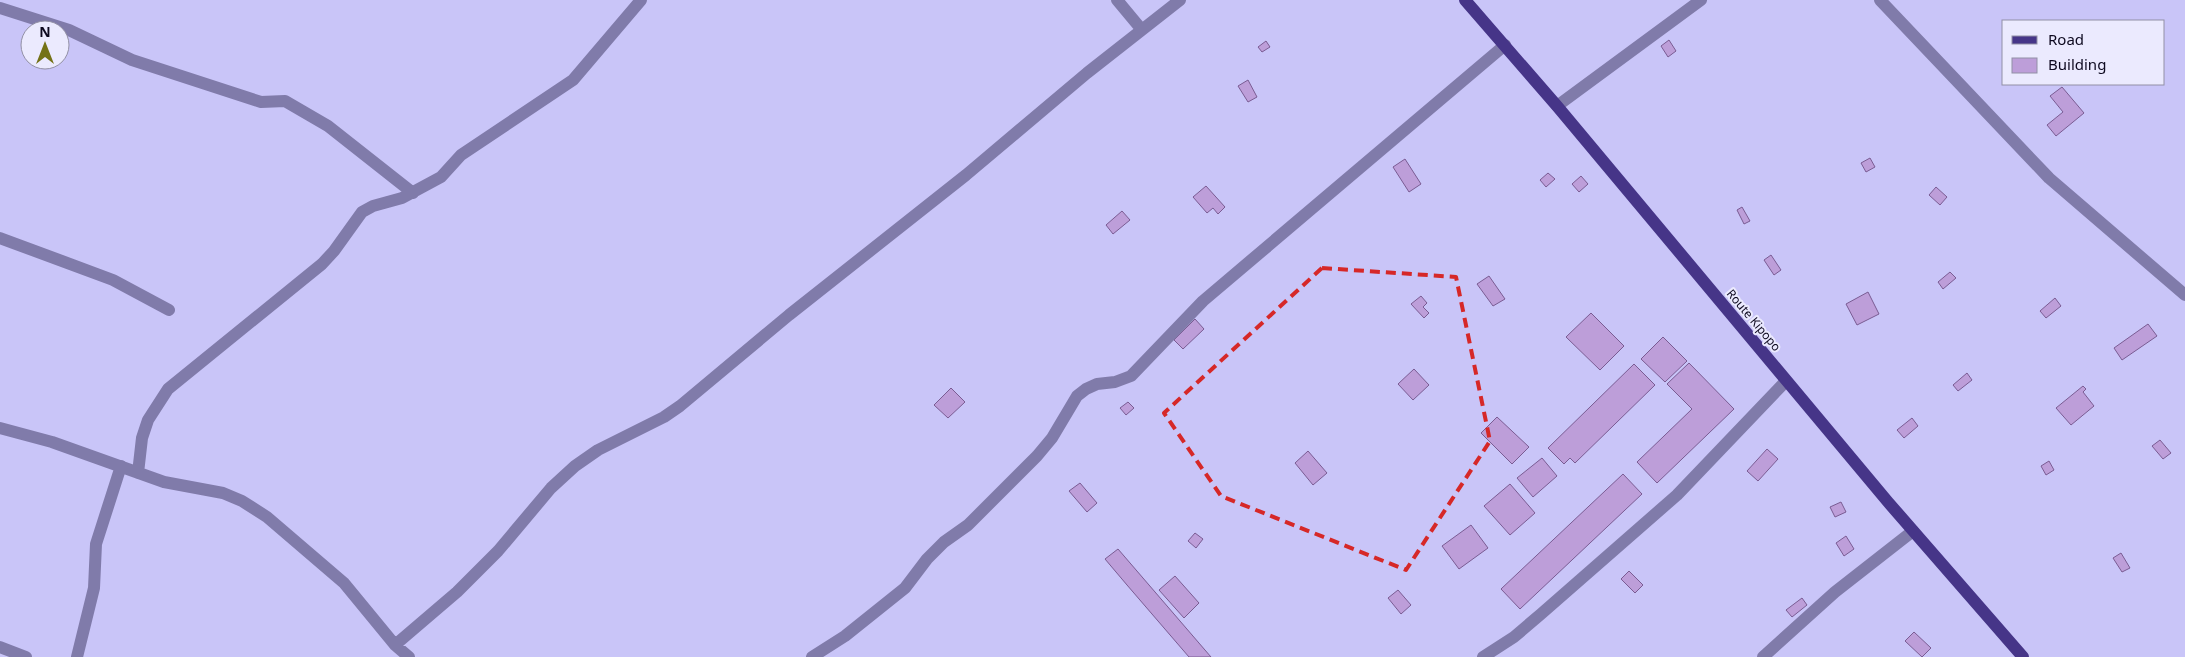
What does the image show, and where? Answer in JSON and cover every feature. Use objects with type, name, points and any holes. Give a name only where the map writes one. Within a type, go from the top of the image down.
[{"type":"main road","name":"Route Kipopo","points":[[1465,0],[1558,106],[1786,381],[2022,657]]},
{"type":"street","points":[[138,473],[142,438],[148,420],[168,389],[322,264],[334,251],[362,212],[413,193],[441,178],[461,155],[573,80],[641,0]]},
{"type":"street","points":[[1117,0],[1142,30]]},
{"type":"street","points":[[395,645],[458,592],[498,551],[551,488],[575,466],[598,450],[664,417],[680,406],[789,315],[966,176],[1087,73],[1180,0]]},
{"type":"street","points":[[1558,106],[1701,0]]},
{"type":"street","points":[[1880,0],[2049,178],[2185,295]]},
{"type":"street","points":[[0,8],[69,30],[132,60],[261,102],[285,101],[328,126],[413,193]]},
{"type":"street","points":[[812,657],[845,636],[905,588],[927,559],[944,542],[968,525],[1037,456],[1052,438],[1078,396],[1086,388],[1097,384],[1115,382],[1131,376],[1203,301],[1505,45]]},
{"type":"street","points":[[0,238],[113,280],[169,310]]},
{"type":"street","points":[[1483,657],[1521,631],[1677,495],[1786,381]]},
{"type":"street","points":[[0,428],[52,442],[164,482],[223,493],[242,501],[266,517],[344,583],[395,645],[409,657]]},
{"type":"street","points":[[77,657],[94,588],[96,544],[121,466]]},
{"type":"street","points":[[1763,657],[1835,592],[1913,531]]},
{"type":"street","points":[[0,647],[26,657]]},
{"type":"highlighted area","points":[[1322,268],[1456,277],[1490,441],[1406,570],[1221,496],[1164,413]]},
{"type":"building","points":[[1669,40],[1676,51],[1668,57],[1661,46]]},
{"type":"building","points":[[1266,41],[1270,47],[1262,52],[1258,47]]},
{"type":"building","points":[[1248,80],[1257,97],[1248,102],[1238,86]]},
{"type":"building","points":[[2062,87],[2084,113],[2056,136],[2047,125],[2063,112],[2050,96]]},
{"type":"building","points":[[1870,158],[1875,167],[1866,172],[1861,163]]},
{"type":"building","points":[[1405,159],[1421,184],[1409,192],[1393,167]]},
{"type":"building","points":[[1548,173],[1555,179],[1546,187],[1540,180]]},
{"type":"building","points":[[1581,176],[1588,184],[1579,192],[1572,184]]},
{"type":"building","points":[[1206,186],[1225,207],[1218,214],[1213,208],[1207,213],[1193,197]]},
{"type":"building","points":[[1936,187],[1947,197],[1940,205],[1929,195]]},
{"type":"building","points":[[1742,207],[1750,221],[1744,224],[1737,210]]},
{"type":"building","points":[[1122,211],[1130,220],[1113,234],[1106,225]]},
{"type":"building","points":[[1771,255],[1781,270],[1774,275],[1764,260]]},
{"type":"building","points":[[1950,272],[1956,278],[1943,289],[1938,282]]},
{"type":"building","points":[[1489,276],[1505,299],[1493,306],[1477,284]]},
{"type":"building","points":[[1868,292],[1879,314],[1857,325],[1846,304]]},
{"type":"building","points":[[1421,296],[1427,303],[1423,307],[1429,313],[1424,318],[1411,304]]},
{"type":"building","points":[[2055,298],[2061,306],[2046,318],[2040,311]]},
{"type":"building","points":[[1591,313],[1624,346],[1600,370],[1566,337]]},
{"type":"building","points":[[1195,319],[1204,329],[1183,349],[1174,340]]},
{"type":"building","points":[[2148,324],[2157,336],[2122,360],[2114,348]]},
{"type":"building","points":[[1663,337],[1687,361],[1665,382],[1641,359]]},
{"type":"building","points":[[1689,363],[1734,409],[1657,483],[1637,462],[1692,409],[1667,384]]},
{"type":"building","points":[[1634,364],[1655,385],[1575,463],[1570,458],[1564,464],[1548,448]]},
{"type":"building","points":[[1414,369],[1429,385],[1413,400],[1398,384]]},
{"type":"building","points":[[1967,373],[1972,380],[1958,391],[1953,385]]},
{"type":"building","points":[[2083,386],[2086,389],[2083,392],[2094,406],[2071,425],[2056,408]]},
{"type":"building","points":[[951,388],[965,402],[948,418],[934,405]]},
{"type":"building","points":[[1128,402],[1134,408],[1126,415],[1120,408]]},
{"type":"building","points":[[1497,417],[1529,447],[1512,464],[1481,433]]},
{"type":"building","points":[[1912,418],[1918,426],[1904,438],[1897,430]]},
{"type":"building","points":[[2160,440],[2171,453],[2163,459],[2152,446]]},
{"type":"building","points":[[1767,449],[1778,459],[1758,481],[1747,471]]},
{"type":"building","points":[[1308,451],[1327,473],[1313,485],[1295,463]]},
{"type":"building","points":[[1542,458],[1557,476],[1533,497],[1517,478]]},
{"type":"building","points":[[2049,461],[2054,470],[2046,475],[2041,466]]},
{"type":"building","points":[[1623,474],[1642,494],[1520,609],[1501,589]]},
{"type":"building","points":[[1080,483],[1097,503],[1087,512],[1069,491]]},
{"type":"building","points":[[1510,484],[1535,513],[1510,535],[1484,506]]},
{"type":"building","points":[[1841,502],[1846,512],[1835,517],[1830,507]]},
{"type":"building","points":[[1471,525],[1488,548],[1459,569],[1442,546]]},
{"type":"building","points":[[1195,533],[1203,539],[1196,548],[1188,541]]},
{"type":"building","points":[[1846,536],[1854,549],[1844,556],[1836,543]]},
{"type":"building","points":[[1118,549],[1211,657],[1189,657],[1127,585],[1105,559]]},
{"type":"building","points":[[2121,553],[2130,568],[2122,572],[2113,558]]},
{"type":"building","points":[[1629,571],[1643,585],[1635,593],[1621,579]]},
{"type":"building","points":[[1175,576],[1199,603],[1184,618],[1159,590]]},
{"type":"building","points":[[1398,590],[1411,605],[1401,614],[1388,598]]},
{"type":"building","points":[[1802,598],[1807,605],[1792,617],[1786,610]]},
{"type":"building","points":[[1914,632],[1931,648],[1922,657],[1905,641]]}]
